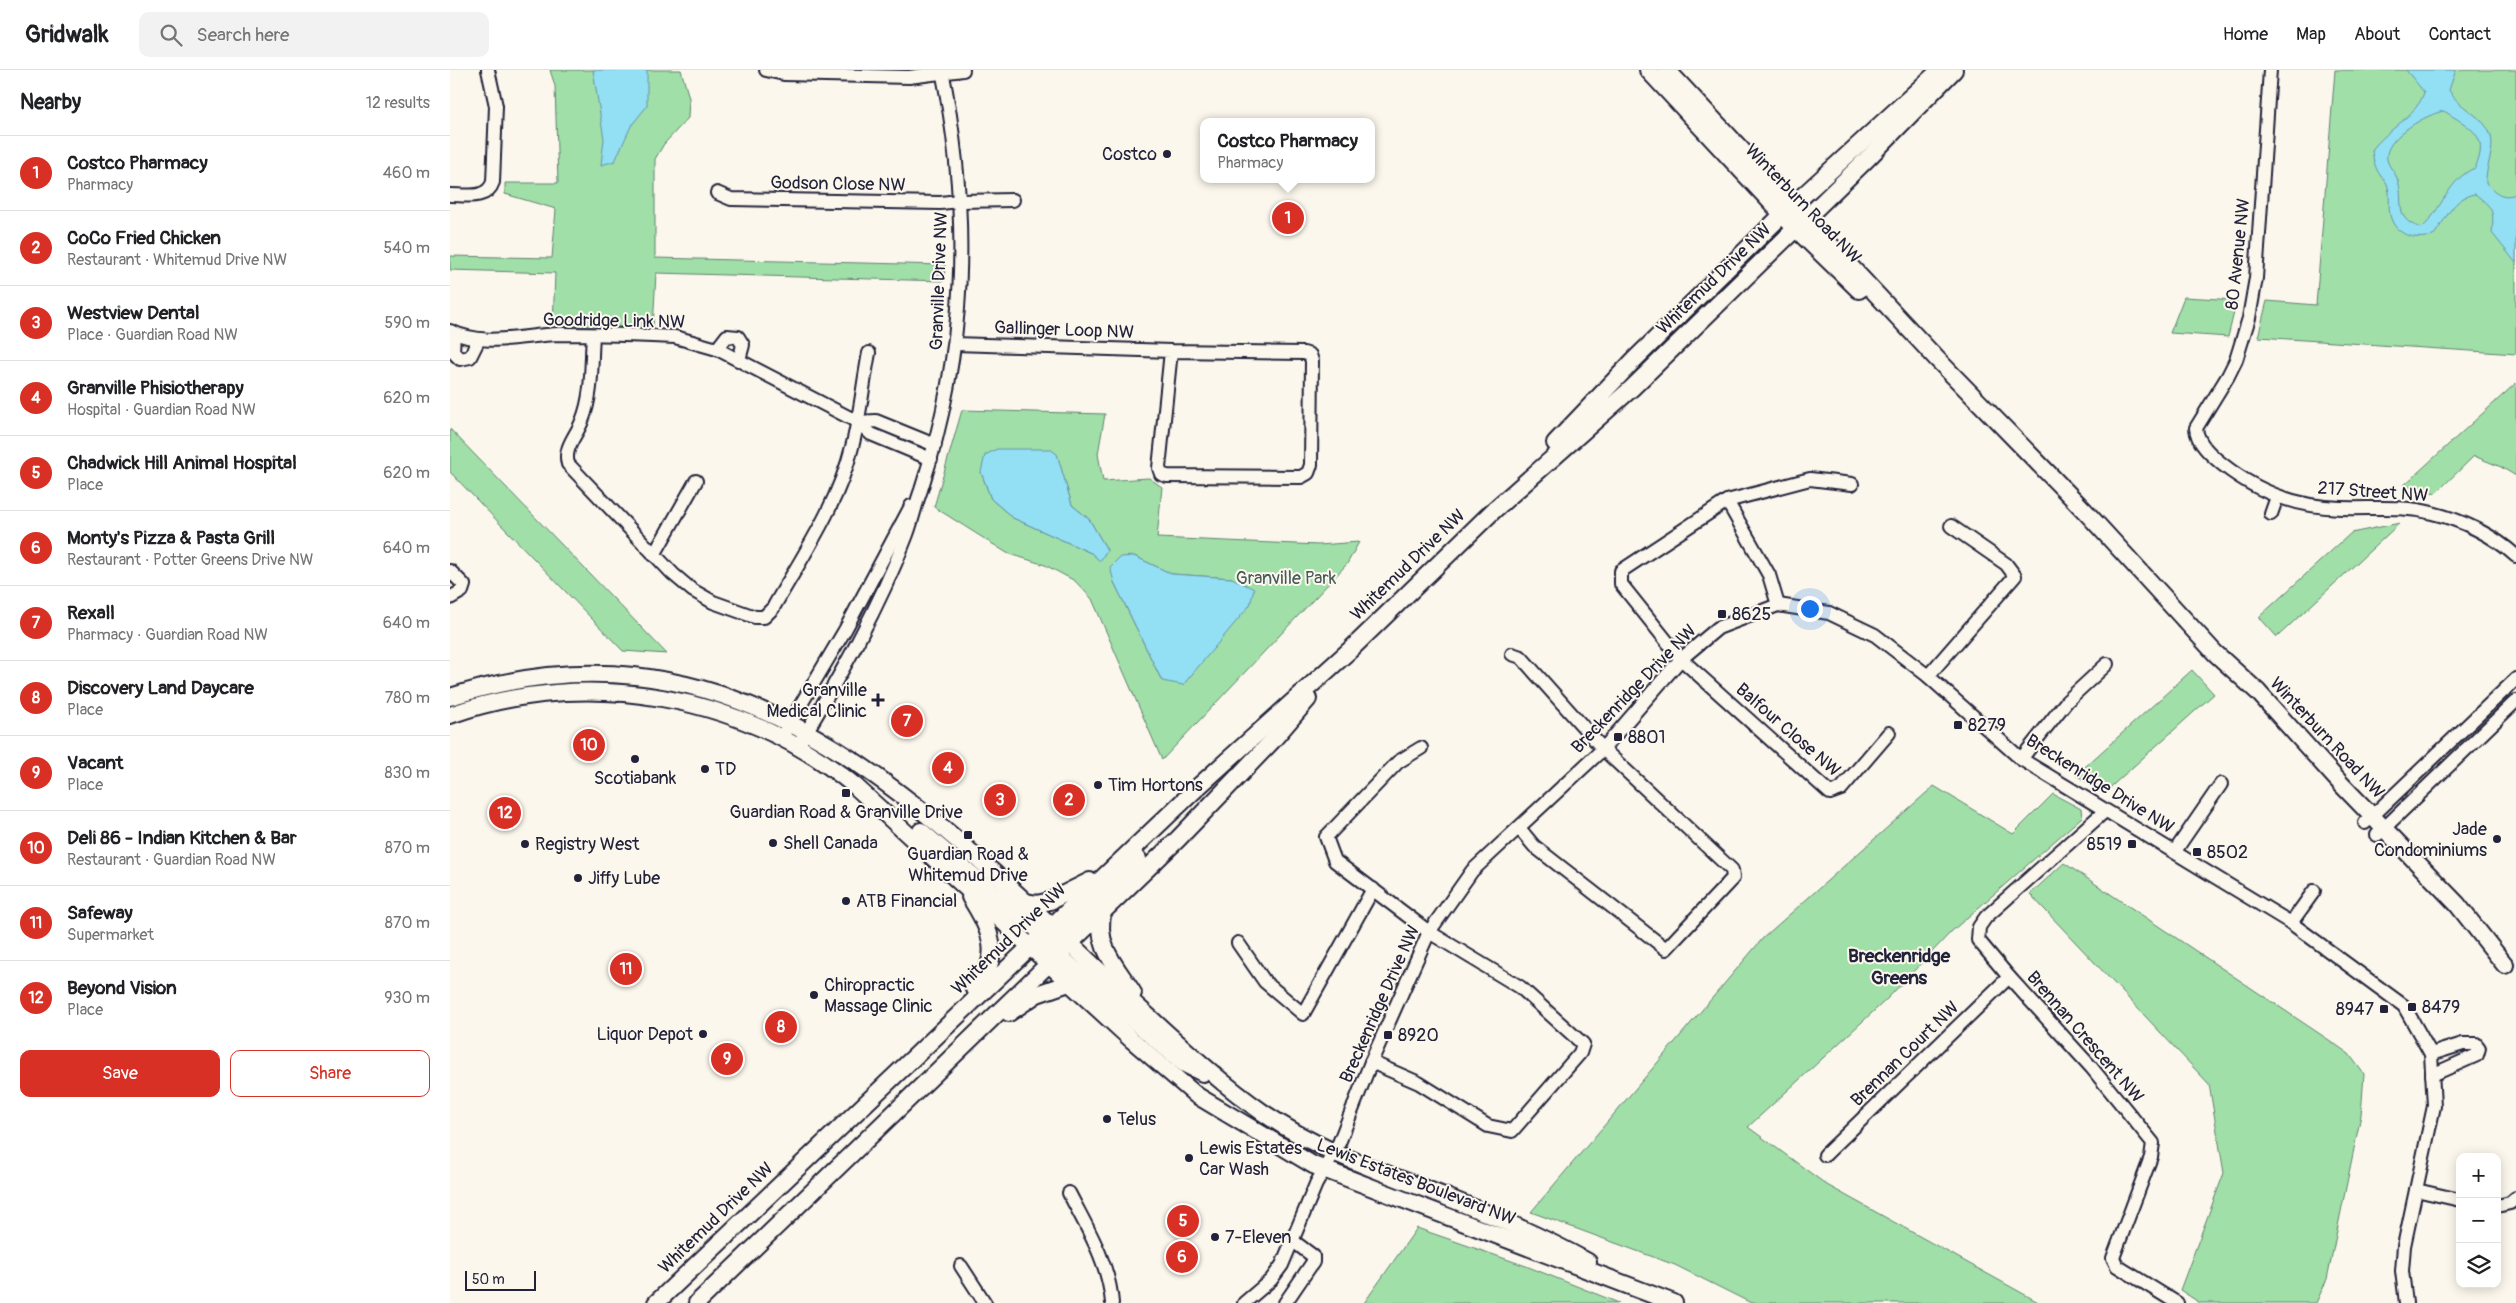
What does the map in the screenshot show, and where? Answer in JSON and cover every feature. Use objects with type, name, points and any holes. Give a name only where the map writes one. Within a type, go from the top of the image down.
[{"type":"main road","name":"Winterburn Road NW","points":[[1648,70],[1795,215]]},
{"type":"main road","name":"Winterburn Road NW","points":[[1667,70],[1795,215],[1908,338],[1936,358],[2084,510],[2215,654],[2250,698],[2374,826],[2470,933],[2511,971]]},
{"type":"main road","name":"Whitemud Drive NW","points":[[697,1303],[986,1023],[1056,945],[1102,878],[1350,650],[1494,510],[1634,360],[1795,215],[1918,89],[1940,70]]},
{"type":"main road","name":"Whitemud Drive NW","points":[[1795,215],[1869,157],[1954,70]]},
{"type":"main road","name":"Whitemud Drive NW","points":[[656,1303],[842,1124],[1032,947],[1056,945],[1103,911],[1220,797],[1272,741],[1350,650]]},
{"type":"main road","points":[[450,697],[498,683],[546,676],[621,674],[681,683],[716,692],[770,712],[808,731],[860,763],[905,796],[1024,902],[1056,945]]},
{"type":"main road","points":[[450,715],[506,699],[560,691],[627,692],[662,697],[703,707],[743,720],[799,746],[846,779],[1032,947],[1056,945],[1143,854],[1172,812]]},
{"type":"main road","points":[[880,808],[902,818],[917,828],[1056,945],[1183,1063],[1222,1082]]},
{"type":"main road","points":[[1024,902],[1037,904],[1050,901],[1071,892],[1086,881],[1102,878]]},
{"type":"main road","points":[[945,1028],[953,1010],[985,976],[992,957],[985,924],[959,880]]},
{"type":"main road","points":[[1103,911],[1100,925],[1103,941],[1120,976],[1150,1018]]},
{"type":"main road","name":"Lewis Estates Boulevard NW","points":[[1056,945],[1070,983],[1196,1095],[1259,1135],[1324,1170],[1674,1303]]},
{"type":"main road","name":"Lewis Estates Boulevard NW","points":[[1056,945],[1150,1018],[1222,1082],[1265,1114],[1334,1152],[1538,1236],[1620,1281]]},
{"type":"main road","points":[[986,1023],[1014,1010],[1037,994],[1070,983]]},
{"type":"street","points":[[450,195],[480,195],[489,191],[492,185],[496,106],[488,70]]},
{"type":"street","points":[[766,70],[784,74],[896,77],[963,70]]},
{"type":"street","name":"80 Avenue NW","points":[[2196,428],[2236,360],[2249,318],[2256,278],[2270,70]]},
{"type":"street","name":"Granville Drive NW","points":[[799,746],[859,638],[887,581],[907,535],[935,446],[956,344],[960,273],[959,201],[954,140],[942,72]]},
{"type":"street","name":"Godson Close NW","points":[[717,193],[732,199],[940,203],[1013,200]]},
{"type":"street","name":"Goodridge Link NW","points":[[480,339],[470,357],[460,359],[453,352],[452,332],[480,339],[512,340],[558,334],[675,337],[717,349],[858,422],[871,434],[931,459]]},
{"type":"street","points":[[593,335],[587,405],[579,428],[568,449],[567,461],[574,472],[679,579],[706,598],[755,617],[767,615],[834,498],[852,448],[858,422],[868,353]]},
{"type":"street","points":[[717,349],[727,336],[738,337],[743,345],[739,360]]},
{"type":"street","name":"Gallinger Loop NW","points":[[956,344],[1304,353],[1310,355],[1312,371],[1311,465],[1308,473],[1301,477],[1167,476],[1161,474],[1159,468],[1171,351]]},
{"type":"street","name":"Goodridge Link NW","points":[[858,422],[876,421],[935,446]]},
{"type":"street","name":"217 Street NW","points":[[2196,428],[2199,440],[2218,461],[2254,486],[2277,497],[2323,507],[2396,507],[2432,512],[2483,533],[2516,556]]},
{"type":"street","points":[[1681,660],[1621,584],[1621,571],[1727,501],[1810,479],[1852,484]]},
{"type":"street","points":[[654,555],[696,481]]},
{"type":"street","name":"Granville Drive NW","points":[[782,737],[920,491]]},
{"type":"street","points":[[2271,514],[2277,497]]},
{"type":"street","points":[[1727,501],[1768,575],[1778,605]]},
{"type":"street","points":[[1928,676],[2015,576],[2006,564],[1951,526]]},
{"type":"street","points":[[450,571],[464,585],[462,591],[450,598]]},
{"type":"street","name":"Breckenridge Drive NW","points":[[1244,1303],[1271,1280],[1282,1265],[1324,1170],[1334,1152],[1371,1062],[1429,932],[1472,871],[1603,749],[1681,660],[1718,628],[1778,605],[1829,613],[1875,636],[1928,676],[2022,759],[2291,923],[2404,1006],[2431,1054],[2434,1106],[2403,1258],[2403,1286],[2406,1303]]},
{"type":"street","points":[[1512,654],[1521,657],[1603,749],[1732,870],[1732,878],[1666,949],[1534,846],[1519,828]]},
{"type":"street","name":"Balfour Close NW","points":[[1681,660],[1830,793],[1841,789],[1889,733]]},
{"type":"street","points":[[2022,759],[2067,701],[2107,664]]},
{"type":"street","points":[[2374,826],[2516,678]]},
{"type":"street","points":[[2374,826],[2516,701]]},
{"type":"street","points":[[1371,1062],[1419,1083],[1488,1126],[1512,1131],[1580,1053],[1583,1044],[1520,987],[1429,932],[1335,861],[1326,837],[1398,762],[1421,748]]},
{"type":"street","name":"Breckenridge Drive NW","points":[[2174,851],[2221,784]]},
{"type":"street","name":"Brennan Crescent NW","points":[[2105,811],[1986,917],[1979,927],[1978,940],[2091,1067],[2152,1142],[2154,1150],[2113,1258],[2117,1266],[2177,1303]]},
{"type":"street","points":[[1238,943],[1265,982],[1303,1014],[1372,889]]},
{"type":"street","points":[[2291,923],[2314,891]]},
{"type":"street","name":"Brennan Court NW","points":[[1825,1155],[2009,977]]},
{"type":"street","points":[[2431,1054],[2463,1044],[2476,1044],[2479,1048],[2477,1055],[2469,1060],[2432,1075]]},
{"type":"street","points":[[2416,1190],[2456,1199]]},
{"type":"street","points":[[1070,1193],[1103,1260],[1109,1281],[1112,1303]]},
{"type":"street","points":[[2501,1205],[2510,1203],[2516,1198]]},
{"type":"street","points":[[1285,1303],[1313,1262],[1313,1256],[1293,1241]]},
{"type":"street","points":[[962,1266],[985,1303]]},
{"type":"green space","points":[[550,70],[681,70],[689,98],[688,118],[664,144],[655,159],[655,258],[945,265],[944,281],[656,273],[653,328],[553,325],[555,273],[450,270],[450,256],[552,258],[556,209],[505,194],[505,183],[558,183],[555,86]]},
{"type":"green space","points":[[2335,70],[2516,70],[2516,354],[2258,337],[2267,301],[2316,305]]},
{"type":"green space","points":[[2184,297],[2237,300],[2228,337],[2170,333]]},
{"type":"green space","points":[[2516,383],[2516,476],[2501,467],[2474,456],[2436,493],[2403,486]]},
{"type":"green space","name":"Granville Park","points":[[962,410],[1105,414],[1098,454],[1103,481],[1149,478],[1162,487],[1157,538],[1319,545],[1359,542],[1347,564],[1162,760],[1092,599],[1075,581],[1045,565],[1007,553],[934,507]],"holes":[[[1057,455],[1072,505],[1089,519],[1107,550],[1100,560],[1091,553],[1013,518],[991,499],[981,472]],[[1134,556],[1172,574],[1232,578],[1162,681],[1114,582]]]},
{"type":"green space","points":[[450,429],[667,654],[623,651],[450,472]]},
{"type":"green space","points":[[2400,523],[2277,637],[2259,617],[2351,533]]},
{"type":"green space","points":[[2192,670],[2214,694],[2104,793],[2076,775]]},
{"type":"green space","points":[[1934,786],[2013,834],[2053,794],[2081,809],[2082,817],[1952,931],[1887,999],[1748,1127],[1827,1185],[2040,1303],[1751,1303],[1675,1265],[1531,1212],[1763,938]]},
{"type":"green space","points":[[2064,863],[2332,1042],[2349,1054],[2364,1074],[2361,1115],[2327,1279],[2316,1303],[2200,1303],[2180,1290],[2224,1173],[2209,1084],[2030,894]]},
{"type":"green space","points":[[1417,1228],[1526,1266],[1619,1303],[1364,1303]]},
{"type":"water","points":[[593,70],[647,70],[647,106],[631,126],[615,161],[601,165],[604,139]]},
{"type":"water","points":[[2406,70],[2456,70],[2449,90],[2453,97],[2483,123],[2491,136],[2492,148],[2486,183],[2500,194],[2507,196],[2516,194],[2516,263],[2492,233],[2493,219],[2489,206],[2475,194],[2467,196],[2455,204],[2433,236],[2413,237],[2396,228],[2389,211],[2388,188],[2377,169],[2372,150],[2416,108],[2424,92]],"holes":[[[2444,111],[2475,133],[2479,140],[2479,157],[2475,168],[2458,179],[2435,213],[2422,228],[2406,220],[2403,214],[2397,178],[2387,161],[2387,154],[2395,140],[2410,126],[2428,116]]]},
{"type":"water","points":[[997,449],[1050,449],[1057,454],[1072,505],[1089,519],[1107,550],[1100,561],[1091,553],[1013,518],[991,499],[981,472],[985,455]]},
{"type":"water","points":[[1134,556],[1172,574],[1232,578],[1254,589],[1250,605],[1183,685],[1162,681],[1114,582],[1110,567],[1120,557]]},
{"type":"place","name":"Costco","points":[[1167,154]]},
{"type":"place","name":"Costco Pharmacy","points":[[1288,218]]},
{"type":"place","name":"8625","points":[[1722,614]]},
{"type":"place","name":"Granville Medical Clinic","points":[[878,700]]},
{"type":"place","name":"Rexall","points":[[907,721]]},
{"type":"place","name":"8279","points":[[1958,725]]},
{"type":"place","name":"8801","points":[[1618,737]]},
{"type":"place","name":"Deli 86 - Indian Kitchen & Bar","points":[[589,745]]},
{"type":"place","name":"Scotiabank","points":[[635,759]]},
{"type":"place","name":"Granville Phisiotherapy","points":[[948,768]]},
{"type":"place","name":"TD","points":[[705,769]]},
{"type":"place","name":"Tim Hortons","points":[[1098,785]]},
{"type":"place","name":"Guardian Road & Granville Drive","points":[[846,793]]},
{"type":"place","name":"Westview Dental","points":[[1000,800]]},
{"type":"place","name":"CoCo Fried Chicken","points":[[1069,800]]},
{"type":"place","name":"Beyond Vision","points":[[505,813]]},
{"type":"place","name":"Guardian Road & Whitemud Drive","points":[[968,835]]},
{"type":"place","name":"Jade Condominiums","points":[[2497,839]]},
{"type":"place","name":"Shell Canada","points":[[773,843]]},
{"type":"place","name":"Registry West","points":[[525,844]]},
{"type":"place","name":"8519","points":[[2132,844]]},
{"type":"place","name":"8502","points":[[2197,852]]},
{"type":"place","name":"Jiffy Lube","points":[[578,878]]},
{"type":"place","name":"ATB Financial","points":[[846,901]]},
{"type":"place","name":"Safeway","points":[[626,969]]},
{"type":"place","name":"Chiropractic Massage Clinic","points":[[814,995]]},
{"type":"place","name":"8479","points":[[2412,1007]]},
{"type":"place","name":"8947","points":[[2384,1009]]},
{"type":"place","name":"Discovery Land Daycare","points":[[781,1027]]},
{"type":"place","name":"Liquor Depot","points":[[703,1034]]},
{"type":"place","name":"8920","points":[[1388,1035]]},
{"type":"place","name":"Vacant","points":[[727,1059]]},
{"type":"place","name":"Telus","points":[[1107,1119]]},
{"type":"place","name":"Lewis Estates Car Wash","points":[[1189,1158]]},
{"type":"place","name":"Chadwick Hill Animal Hospital","points":[[1183,1221]]},
{"type":"place","name":"7-Eleven","points":[[1215,1237]]},
{"type":"place","name":"Monty's Pizza & Pasta Grill","points":[[1182,1257]]},
{"type":"district","name":"Breckenridge Greens","points":[[1899,967]]}]
